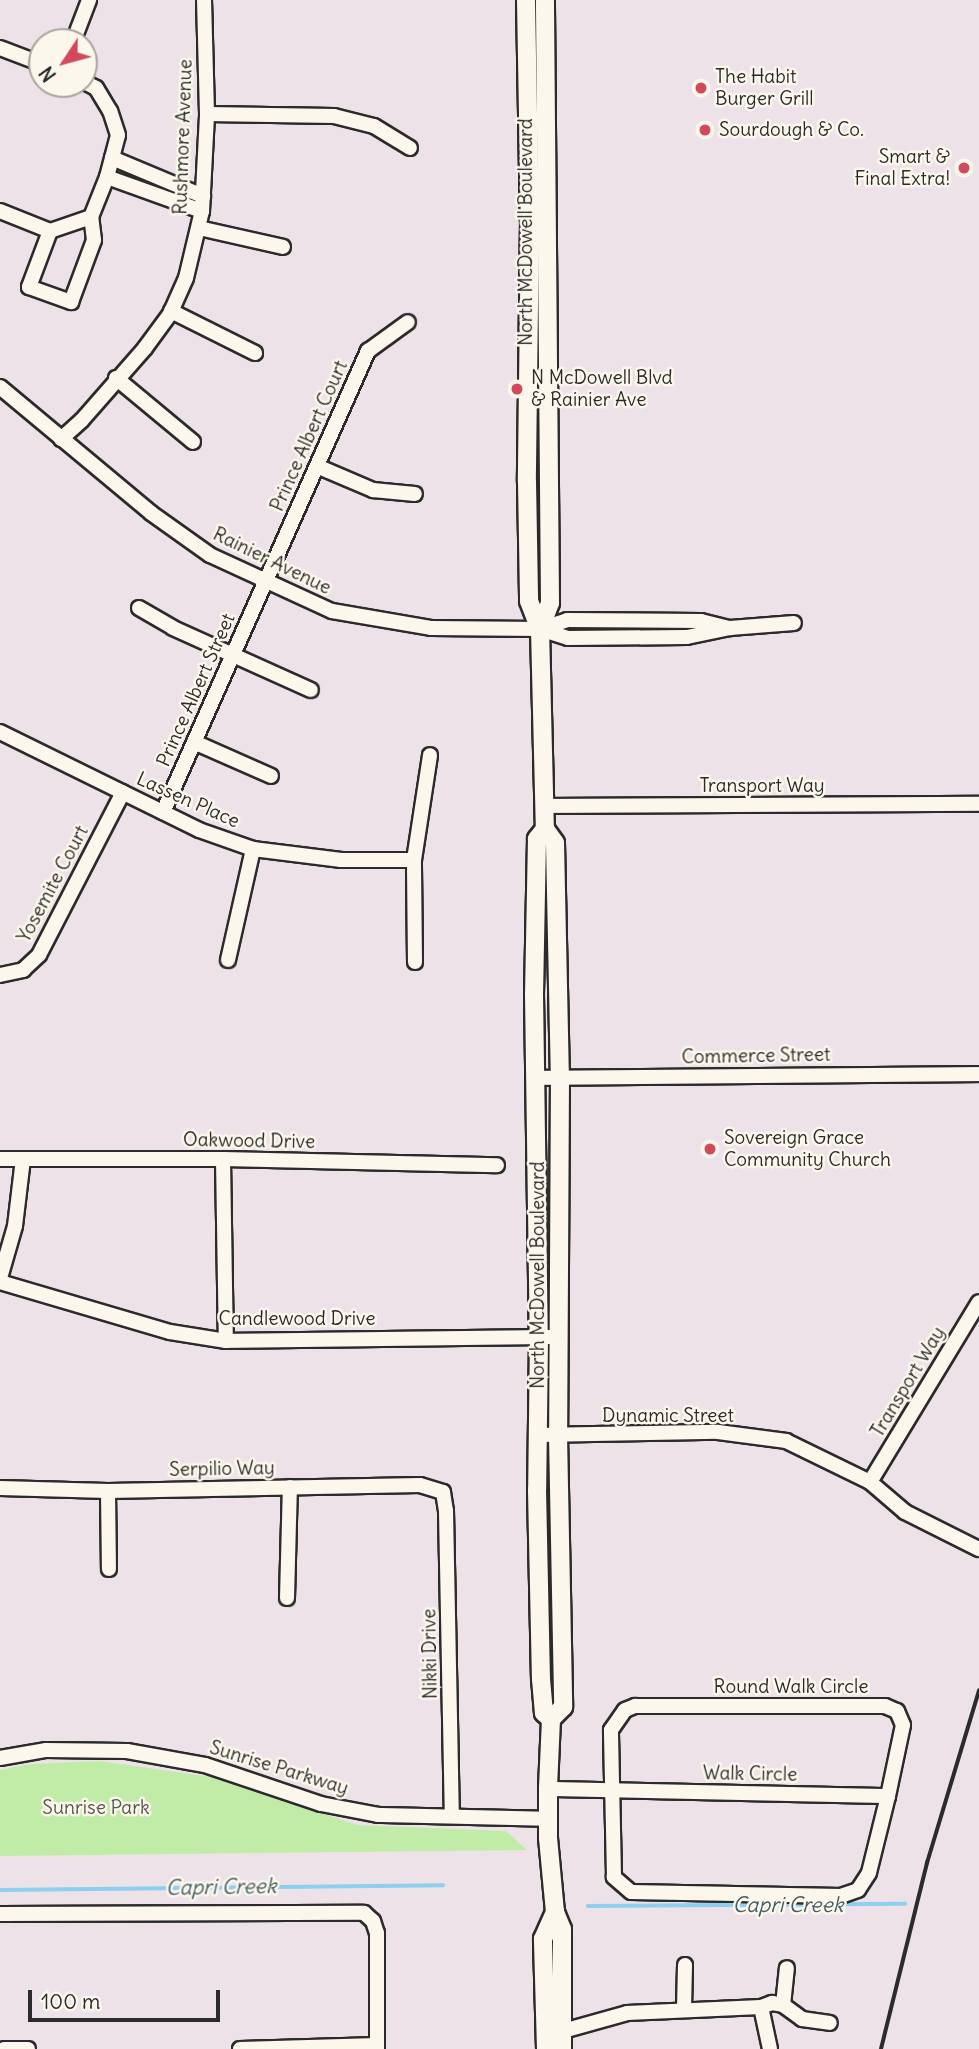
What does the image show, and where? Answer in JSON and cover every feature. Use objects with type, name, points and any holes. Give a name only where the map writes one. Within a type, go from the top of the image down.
[{"type":"main road","name":"North McDowell Boulevard","points":[[526,0],[530,222],[527,482],[529,601],[540,629],[545,830],[555,843],[560,1077],[558,1435],[563,1707],[551,1718],[548,1789],[555,1912],[562,1929],[562,2040]]},
{"type":"main road","name":"North McDowell Boulevard","points":[[540,629],[550,603],[545,0]]},
{"type":"main road","name":"North McDowell Boulevard","points":[[545,830],[537,839],[534,1078],[541,1679],[544,1713],[551,1718]]},
{"type":"main road","name":"North McDowell Boulevard","points":[[546,2049],[543,1939],[555,1912]]},
{"type":"street","points":[[78,28],[89,0]]},
{"type":"street","name":"Rushmore Avenue","points":[[61,439],[82,420],[145,348],[171,311],[186,278],[203,204],[206,114],[204,0]]},
{"type":"street","points":[[0,48],[28,59]]},
{"type":"street","points":[[50,231],[29,287],[71,302],[94,240],[91,217],[107,177],[118,135],[110,111],[98,91]]},
{"type":"street","points":[[206,114],[334,116],[374,126],[410,148]]},
{"type":"street","points":[[112,158],[203,204]]},
{"type":"street","points":[[107,177],[203,204]]},
{"type":"street","points":[[0,211],[50,231],[91,217]]},
{"type":"street","points":[[199,228],[283,247]]},
{"type":"street","points":[[171,311],[255,353]]},
{"type":"street","name":"Prince Albert Court","points":[[264,582],[319,467],[368,351],[408,322]]},
{"type":"street","points":[[116,378],[193,442]]},
{"type":"street","name":"Rainier Avenue","points":[[0,387],[151,513],[210,555],[332,611],[430,628],[540,629],[568,638],[687,637],[730,628],[794,623]]},
{"type":"street","points":[[319,467],[373,490],[415,494]]},
{"type":"street","name":"Prince Albert Street","points":[[163,812],[264,582]]},
{"type":"street","points":[[139,608],[232,656],[311,690]]},
{"type":"street","name":"Lassen Place","points":[[0,732],[199,830],[253,849],[341,860],[414,860]]},
{"type":"street","points":[[194,742],[271,776]]},
{"type":"street","points":[[415,962],[414,860],[430,755]]},
{"type":"street","name":"Yosemite Court","points":[[0,975],[23,970],[39,955],[123,792]]},
{"type":"street","name":"Transport Way","points":[[545,806],[979,804]]},
{"type":"street","points":[[228,960],[253,849]]},
{"type":"street","name":"Commerce Street","points":[[534,1078],[979,1074]]},
{"type":"street","name":"Oakwood Drive","points":[[0,1159],[223,1159],[497,1166]]},
{"type":"street","points":[[0,1280],[15,1226],[23,1159]]},
{"type":"street","points":[[223,1159],[226,1341]]},
{"type":"street","name":"Candlewood Drive","points":[[0,1280],[170,1332],[226,1341],[560,1337]]},
{"type":"street","name":"Transport Way","points":[[870,1482],[979,1302]]},
{"type":"street","name":"Dynamic Street","points":[[538,1435],[718,1432],[777,1439],[870,1482],[905,1512],[979,1549]]},
{"type":"street","name":"Serpilio Way","points":[[0,1488],[108,1491],[420,1485],[443,1492]]},
{"type":"street","points":[[287,1598],[290,1487]]},
{"type":"street","points":[[108,1491],[108,1569]]},
{"type":"street","name":"Nikki Drive","points":[[443,1492],[446,1511],[453,1816]]},
{"type":"street","name":"Round Walk Circle","points":[[635,1706],[885,1706],[897,1711],[903,1725],[869,1872],[858,1890],[841,1896],[631,1892],[614,1877],[611,1791],[611,1730],[625,1710],[635,1706]]},
{"type":"street","name":"Sunrise Parkway","points":[[0,1758],[46,1750],[127,1751],[205,1765],[320,1804],[378,1815],[549,1819]]},
{"type":"street","points":[[548,1789],[611,1791]]},
{"type":"street","name":"Walk Circle","points":[[611,1791],[888,1796]]},
{"type":"street","points":[[0,1914],[364,1913],[373,1922],[377,1933],[377,2047],[240,2049]]},
{"type":"street","points":[[684,2009],[685,1965]]},
{"type":"street","points":[[783,2005],[787,1968]]},
{"type":"street","points":[[562,2040],[627,2013],[761,2007],[767,2003],[783,2005],[803,2019],[830,2023]]},
{"type":"street","points":[[761,2007],[770,2049]]},
{"type":"street","points":[[4,2049],[27,2049]]},
{"type":"green space","name":"Sunrise Park","points":[[99,1761],[211,1777],[357,1825],[506,1831],[527,1850],[0,1856],[0,1770],[31,1764]]},
{"type":"waterway","name":"Capri Creek","points":[[0,1890],[443,1885]]},
{"type":"waterway","name":"Capri Creek","points":[[588,1906],[905,1904]]},
{"type":"railway","points":[[881,2049],[927,1863],[979,1691]]},
{"type":"place","name":"The Habit Burger Grill","points":[[701,88]]},
{"type":"place","name":"Sourdough & Co.","points":[[705,130]]},
{"type":"place","name":"Smart & Final Extra!","points":[[964,168]]},
{"type":"place","name":"N McDowell Blvd & Rainier Ave","points":[[517,389]]},
{"type":"place","name":"Sovereign Grace Community Church","points":[[710,1149]]}]
